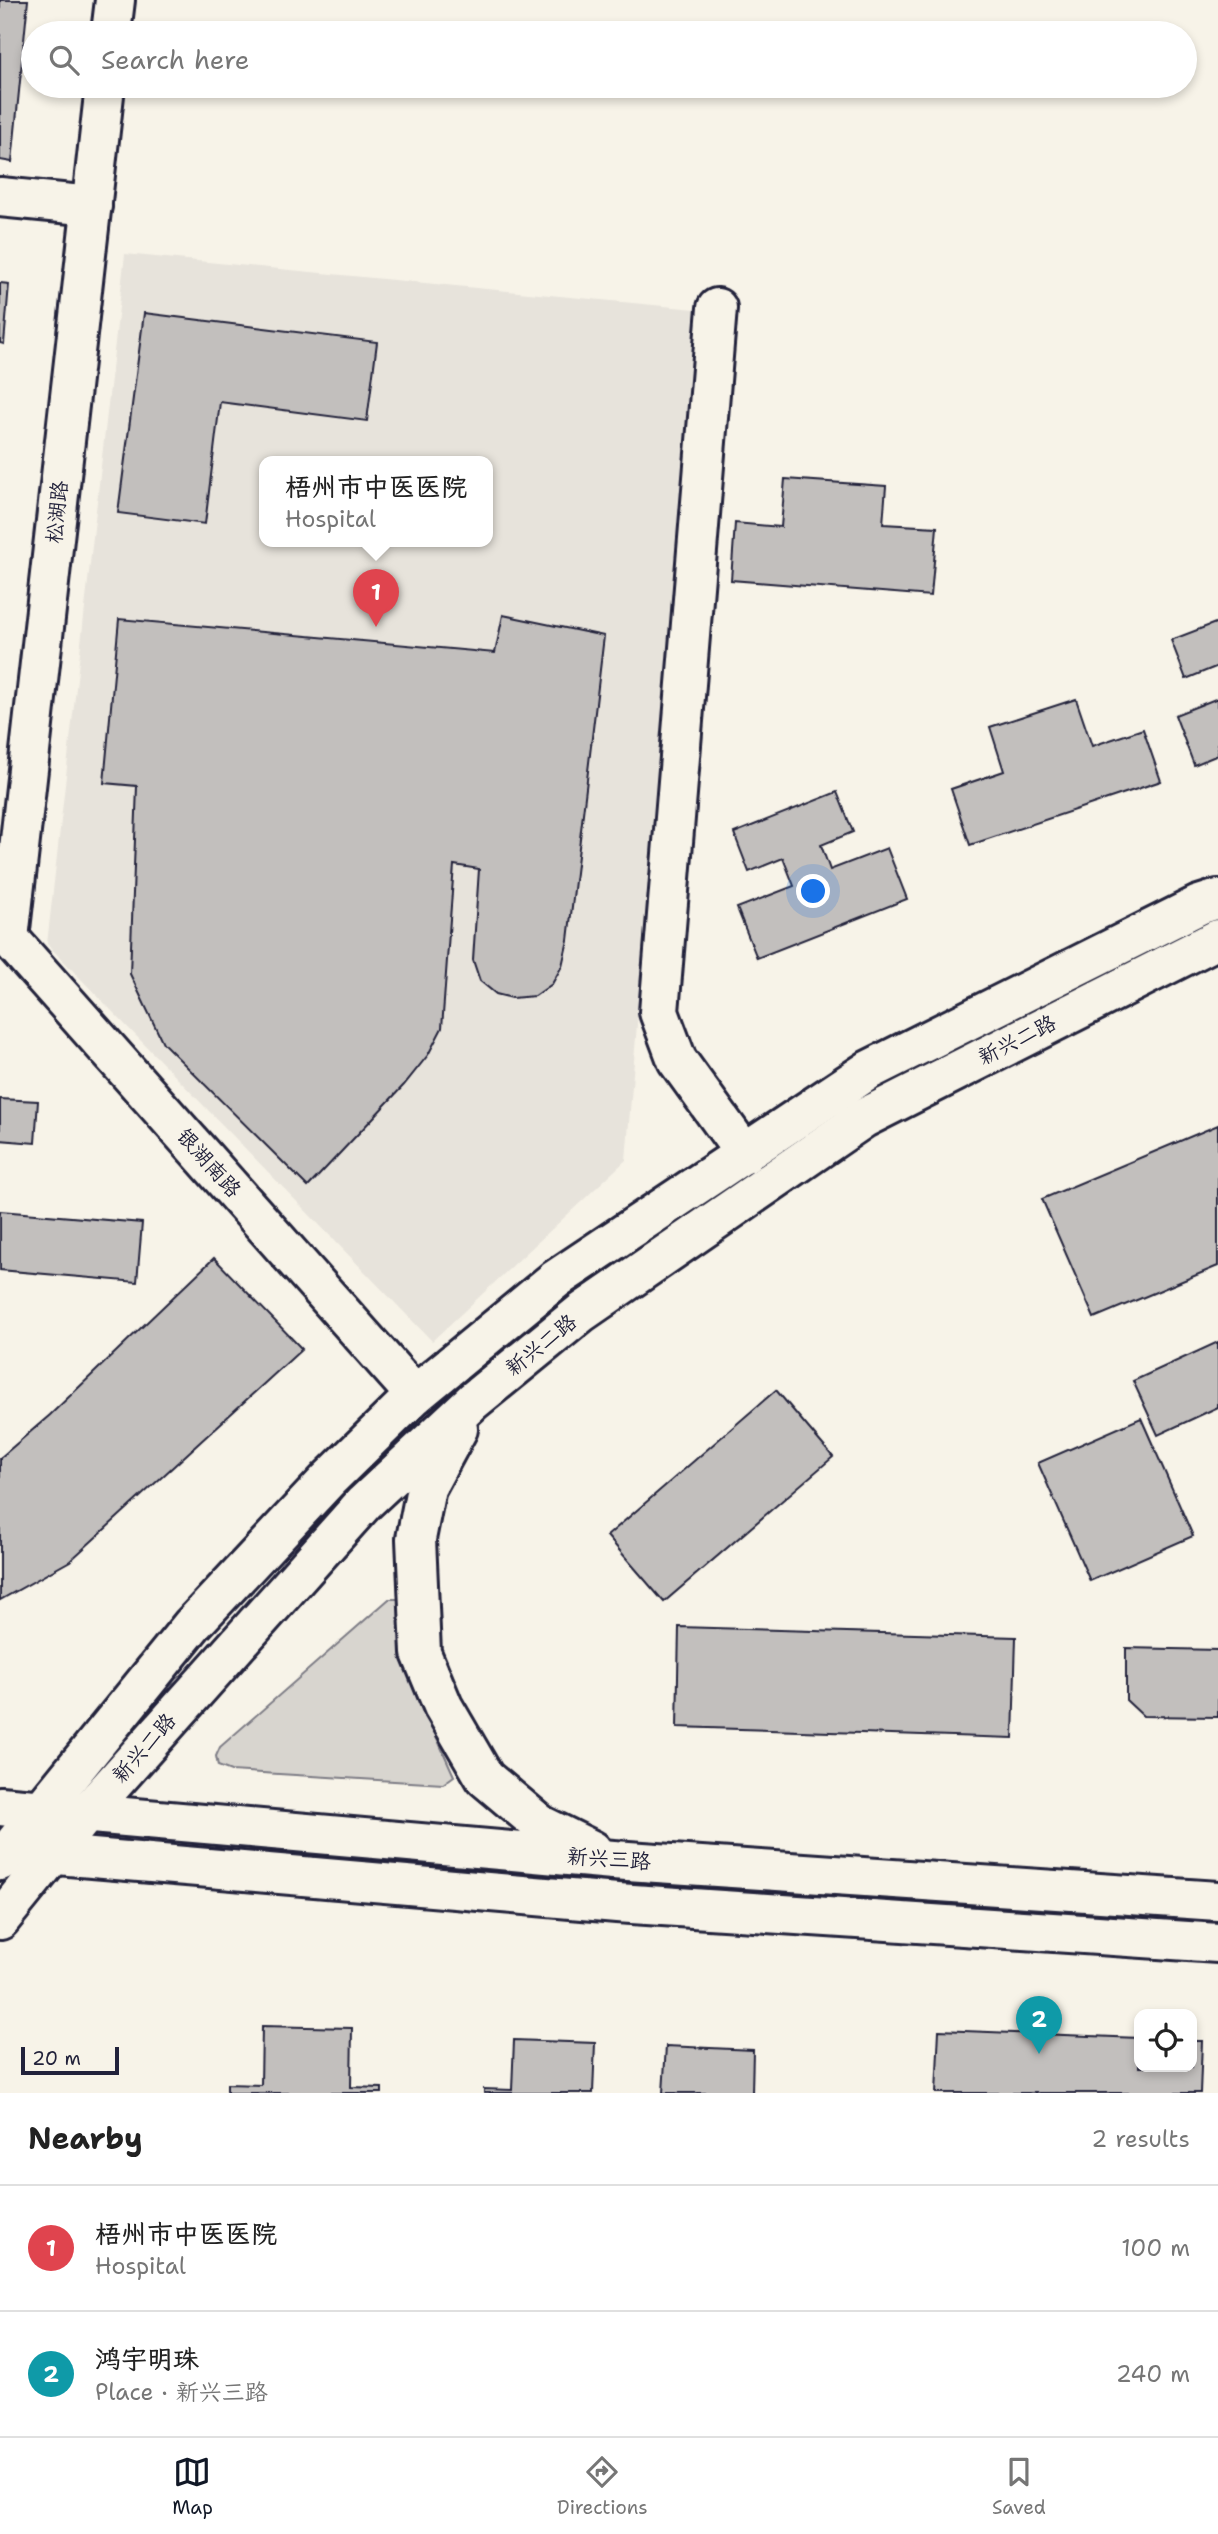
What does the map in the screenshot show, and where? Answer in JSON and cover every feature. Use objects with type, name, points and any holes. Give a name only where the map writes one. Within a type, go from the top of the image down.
[{"type":"main road","points":[[112,21],[115,0]]},
{"type":"main road","name":"松湖路","points":[[5,937],[104,98]]},
{"type":"main road","points":[[0,197],[92,206]]},
{"type":"main road","points":[[717,308],[659,1012],[677,1060],[745,1154]]},
{"type":"main road","name":"新兴二路","points":[[41,1810],[192,1625],[328,1480],[415,1395],[556,1279],[869,1070],[1199,905],[1218,899]]},
{"type":"main road","name":"银湖南路","points":[[5,937],[415,1395]]},
{"type":"main road","name":"新兴二路","points":[[0,1920],[85,1815],[365,1503],[473,1401],[581,1313],[864,1118],[1218,939]]},
{"type":"main road","points":[[473,1401],[426,1488],[416,1539],[421,1653],[443,1706],[485,1777],[541,1825],[613,1860]]},
{"type":"main road","name":"新兴三路","points":[[0,1807],[613,1860],[1218,1901]]},
{"type":"main road","points":[[2,1855],[41,1810]]},
{"type":"main road","name":"新兴三路","points":[[2,1855],[55,1854],[617,1903],[1218,1943]]},
{"type":"shaded area","points":[[125,254],[695,309],[626,1160],[432,1341],[47,944]]},
{"type":"shaded area","points":[[389,1599],[400,1599],[423,1707],[454,1776],[443,1784],[231,1771],[218,1766],[216,1756],[220,1747]]},
{"type":"building","points":[[0,0],[28,0],[26,21],[21,21],[21,71],[12,162],[0,160]]},
{"type":"building","points":[[0,283],[9,284],[4,344],[0,343]]},
{"type":"building","points":[[144,313],[377,342],[367,421],[220,402],[205,524],[118,513]]},
{"type":"building","points":[[785,479],[886,486],[883,524],[937,527],[931,596],[731,580],[735,523],[781,527]]},
{"type":"building","points":[[503,615],[604,636],[568,940],[562,966],[552,984],[535,996],[512,998],[496,994],[480,981],[473,960],[479,869],[454,865],[442,1028],[428,1055],[404,1085],[308,1187],[163,1043],[130,974],[137,786],[104,783],[119,619],[495,653]]},
{"type":"building","points":[[1218,622],[1218,666],[1186,679],[1171,640]]},
{"type":"building","points":[[1218,698],[1218,755],[1194,765],[1175,715]]},
{"type":"building","points":[[1076,699],[1092,746],[1143,729],[1161,781],[970,845],[951,789],[1004,771],[990,727]]},
{"type":"building","points":[[837,792],[853,832],[821,845],[830,870],[887,848],[907,899],[757,958],[737,908],[794,886],[783,858],[749,872],[734,833]]},
{"type":"building","points":[[0,1099],[38,1101],[35,1143],[0,1140]]},
{"type":"building","points":[[1218,1125],[1218,1266],[1094,1318],[1042,1199]]},
{"type":"building","points":[[0,1211],[142,1223],[137,1282],[0,1270]]},
{"type":"building","points":[[214,1258],[302,1349],[70,1561],[0,1600],[0,1458],[50,1415]]},
{"type":"building","points":[[1218,1342],[1218,1407],[1158,1435],[1133,1381]]},
{"type":"building","points":[[776,1390],[833,1457],[664,1602],[607,1536]]},
{"type":"building","points":[[1141,1418],[1193,1536],[1090,1581],[1038,1463]]},
{"type":"building","points":[[679,1627],[1016,1637],[1013,1738],[677,1727]]},
{"type":"building","points":[[1126,1648],[1218,1650],[1218,1717],[1143,1716],[1126,1700]]},
{"type":"building","points":[[262,2026],[352,2028],[351,2087],[382,2088],[382,2093],[227,2093],[227,2084],[261,2085]]},
{"type":"building","points":[[939,2030],[1134,2038],[1134,2072],[1197,2072],[1197,2041],[1202,2041],[1200,2093],[936,2093]]},
{"type":"building","points":[[514,2040],[595,2043],[593,2093],[484,2093],[484,2089],[512,2090]]},
{"type":"building","points":[[666,2046],[753,2050],[752,2093],[663,2093]]},
{"type":"place","name":"梧州市中医医院","points":[[376,627]]},
{"type":"place","name":"鸿宇明珠","points":[[1039,2054]]}]
